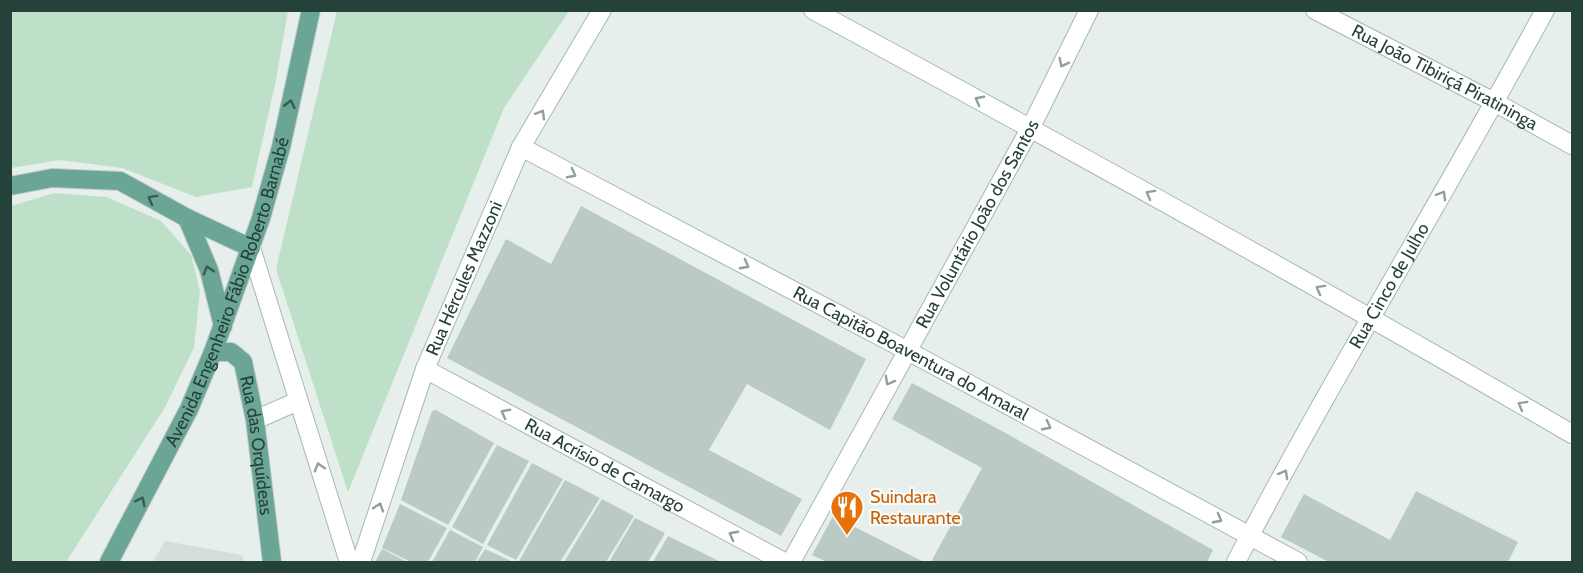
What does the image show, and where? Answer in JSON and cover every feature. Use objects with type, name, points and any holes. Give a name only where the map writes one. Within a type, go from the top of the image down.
[{"type":"main road","name":"Avenida Engenheiro Fábio Roberto Barnabé","points":[[108,559],[189,409],[223,326],[281,147],[311,10]]},
{"type":"main road","points":[[10,186],[52,178],[120,181],[187,218],[250,248]]},
{"type":"main road","points":[[187,218],[209,270],[223,326]]},
{"type":"main road","name":"Rua das Orquídeas","points":[[213,352],[231,352],[243,362],[255,420],[272,562]]},
{"type":"street","name":"Rua Hércules Mazzoni","points":[[361,562],[425,369],[521,147],[602,10]]},
{"type":"street","points":[[813,10],[1031,127],[1372,317],[1572,434]]},
{"type":"street","name":"Rua Voluntário João dos Santos","points":[[790,562],[1031,127],[1089,10]]},
{"type":"street","name":"Rua João Tibiriçá Piratininga","points":[[1315,10],[1496,103],[1572,145]]},
{"type":"street","name":"Rua Cinco de Julho","points":[[1236,562],[1372,317],[1496,103],[1545,10]]},
{"type":"street","name":"Rua Capitão Boaventura do Amaral","points":[[521,147],[906,350],[1298,562]]},
{"type":"street","points":[[250,248],[348,562]]},
{"type":"street","name":"Rua Acrísio de Camargo","points":[[425,369],[784,562]]},
{"type":"street","points":[[255,420],[298,401]]},
{"type":"shaded area","points":[[165,541],[242,555],[244,562],[153,562]]},
{"type":"green space","points":[[11,10],[288,11],[276,80],[252,187],[196,197],[122,168],[60,160],[11,168]]},
{"type":"green space","points":[[337,11],[569,11],[504,108],[348,492],[276,269]]},
{"type":"green space","points":[[54,193],[107,197],[161,221],[191,255],[200,291],[194,348],[164,409],[66,562],[11,562],[11,206]]},
{"type":"building","points":[[581,206],[866,359],[830,430],[747,384],[709,450],[802,499],[781,536],[447,358],[506,239],[551,264]]},
{"type":"building","points":[[912,383],[1213,550],[1207,562],[931,562],[982,468],[892,419]]},
{"type":"building","points":[[436,410],[494,443],[448,525],[401,500],[432,411]]},
{"type":"building","points":[[497,445],[529,461],[483,544],[452,527]]},
{"type":"building","points":[[532,463],[563,479],[516,560],[487,545]]},
{"type":"building","points":[[565,480],[600,498],[560,562],[519,561]]},
{"type":"building","points":[[1416,491],[1518,542],[1508,562],[1329,562],[1281,537],[1304,494],[1390,540]]},
{"type":"building","points":[[602,499],[634,516],[606,562],[564,562]]},
{"type":"building","points":[[400,504],[447,528],[428,562],[411,562],[382,548]]},
{"type":"building","name":"Suindara Restaurante","points":[[833,516],[924,562],[827,562],[812,555]]},
{"type":"building","points":[[635,518],[665,533],[648,562],[609,562]]},
{"type":"building","points":[[450,530],[483,547],[475,562],[432,562]]},
{"type":"building","points":[[668,536],[721,562],[653,562]]},
{"type":"building","points":[[382,549],[407,562],[375,562]]},
{"type":"building","points":[[485,549],[513,562],[477,562]]},
{"type":"place","name":"Suindara Restaurante","points":[[847,536]]}]
